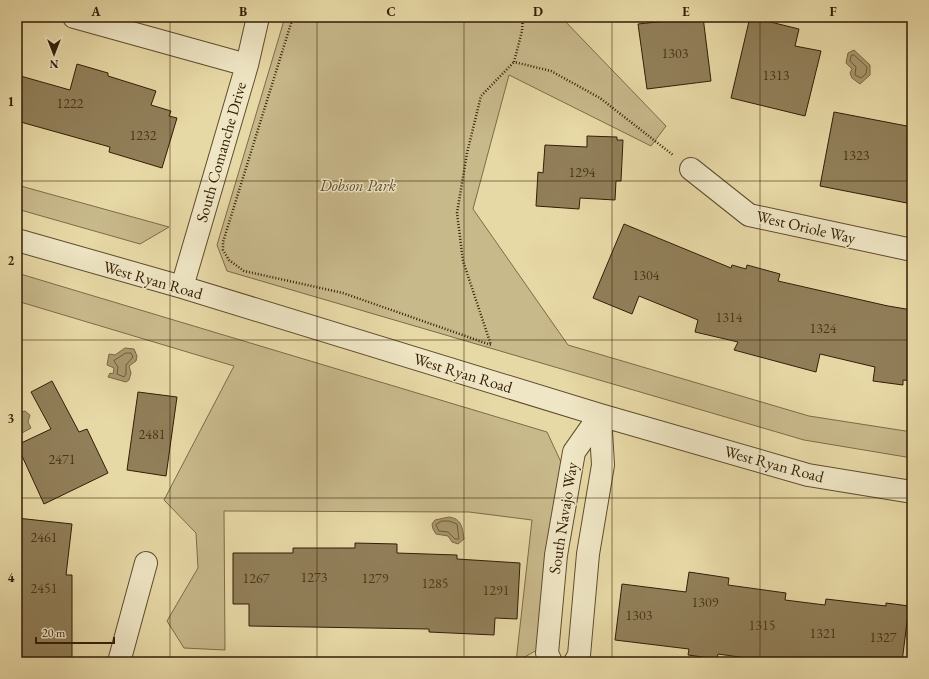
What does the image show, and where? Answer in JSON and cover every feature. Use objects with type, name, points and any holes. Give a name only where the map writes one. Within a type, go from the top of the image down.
[{"type":"street","points":[[74,17],[247,65]]},
{"type":"street","name":"South Comanche Drive","points":[[182,287],[247,65],[258,17]]},
{"type":"street","name":"West Oriole Way","points":[[691,169],[749,215],[912,250]]},
{"type":"street","name":"West Ryan Road","points":[[17,240],[182,287],[600,415],[808,475],[912,492]]},
{"type":"street","name":"South Navajo Way","points":[[551,662],[547,653],[556,555],[574,452],[600,415]]},
{"type":"street","name":"South Navajo Way","points":[[575,662],[579,655],[588,554],[603,466],[600,415]]},
{"type":"street","points":[[119,662],[146,563]]},
{"type":"path","points":[[292,17],[223,242],[224,250],[229,260],[244,271],[343,292],[491,345],[463,261],[457,212],[467,153],[481,96],[514,62],[522,31],[523,17]]},
{"type":"path","points":[[514,62],[551,71],[600,98],[691,169]]},
{"type":"green space","name":"Dobson Park","points":[[285,17],[561,17],[666,126],[651,146],[509,75],[473,209],[568,345],[809,416],[912,432],[912,458],[804,440],[227,271],[217,245]]},
{"type":"green space","points":[[17,185],[169,227],[140,244],[17,209]]},
{"type":"green space","points":[[17,273],[547,432],[561,462],[537,650],[516,662],[532,520],[469,512],[224,511],[225,650],[184,648],[167,621],[198,568],[196,533],[164,500],[234,366],[17,301]]},
{"type":"water","points":[[854,50],[870,65],[870,75],[860,84],[852,78],[850,73],[852,69],[846,63],[848,53]]},
{"type":"water","points":[[125,348],[134,349],[137,356],[136,361],[129,366],[131,373],[129,380],[126,382],[108,377],[110,373],[113,374],[114,368],[107,365],[109,354],[115,355]]},
{"type":"water","points":[[25,411],[30,415],[28,422],[31,428],[22,433],[17,429],[17,413]]},
{"type":"water","points":[[449,517],[457,520],[462,527],[464,539],[458,544],[452,542],[448,536],[436,534],[433,529],[432,524],[435,520]]},
{"type":"building","points":[[703,17],[711,81],[647,89],[638,24]]},
{"type":"building","points":[[750,17],[799,29],[795,46],[821,51],[805,116],[731,98]]},
{"type":"building","points":[[77,64],[108,73],[108,76],[156,91],[151,105],[171,111],[169,116],[177,118],[162,168],[109,152],[110,147],[17,121],[17,75],[70,90]]},
{"type":"building","points":[[834,112],[912,127],[912,204],[820,186]]},
{"type":"building","points":[[587,136],[617,137],[617,140],[623,140],[621,181],[616,181],[615,200],[580,198],[579,209],[536,206],[538,172],[543,173],[545,145],[587,147]]},
{"type":"building","points":[[624,224],[731,268],[732,265],[746,269],[747,265],[780,274],[778,281],[912,310],[912,381],[903,380],[903,385],[873,381],[875,367],[820,354],[816,372],[734,350],[738,342],[695,332],[698,320],[639,296],[632,314],[593,298]]},
{"type":"building","points":[[52,381],[79,432],[87,429],[108,473],[44,504],[17,445],[51,429],[31,392]]},
{"type":"building","points":[[138,392],[177,397],[166,476],[127,470]]},
{"type":"building","points":[[17,518],[72,524],[66,575],[72,575],[72,662],[17,662]]},
{"type":"building","points":[[355,543],[397,544],[397,553],[457,555],[457,559],[520,563],[517,619],[495,618],[494,635],[429,632],[429,629],[249,626],[249,604],[233,604],[233,553],[293,553],[293,548],[355,548]]},
{"type":"building","points":[[689,572],[729,578],[728,585],[786,593],[785,600],[825,605],[826,599],[886,606],[886,603],[909,606],[902,662],[805,662],[778,659],[777,662],[775,662],[718,654],[717,659],[688,655],[689,649],[615,640],[622,584],[686,592]]}]
